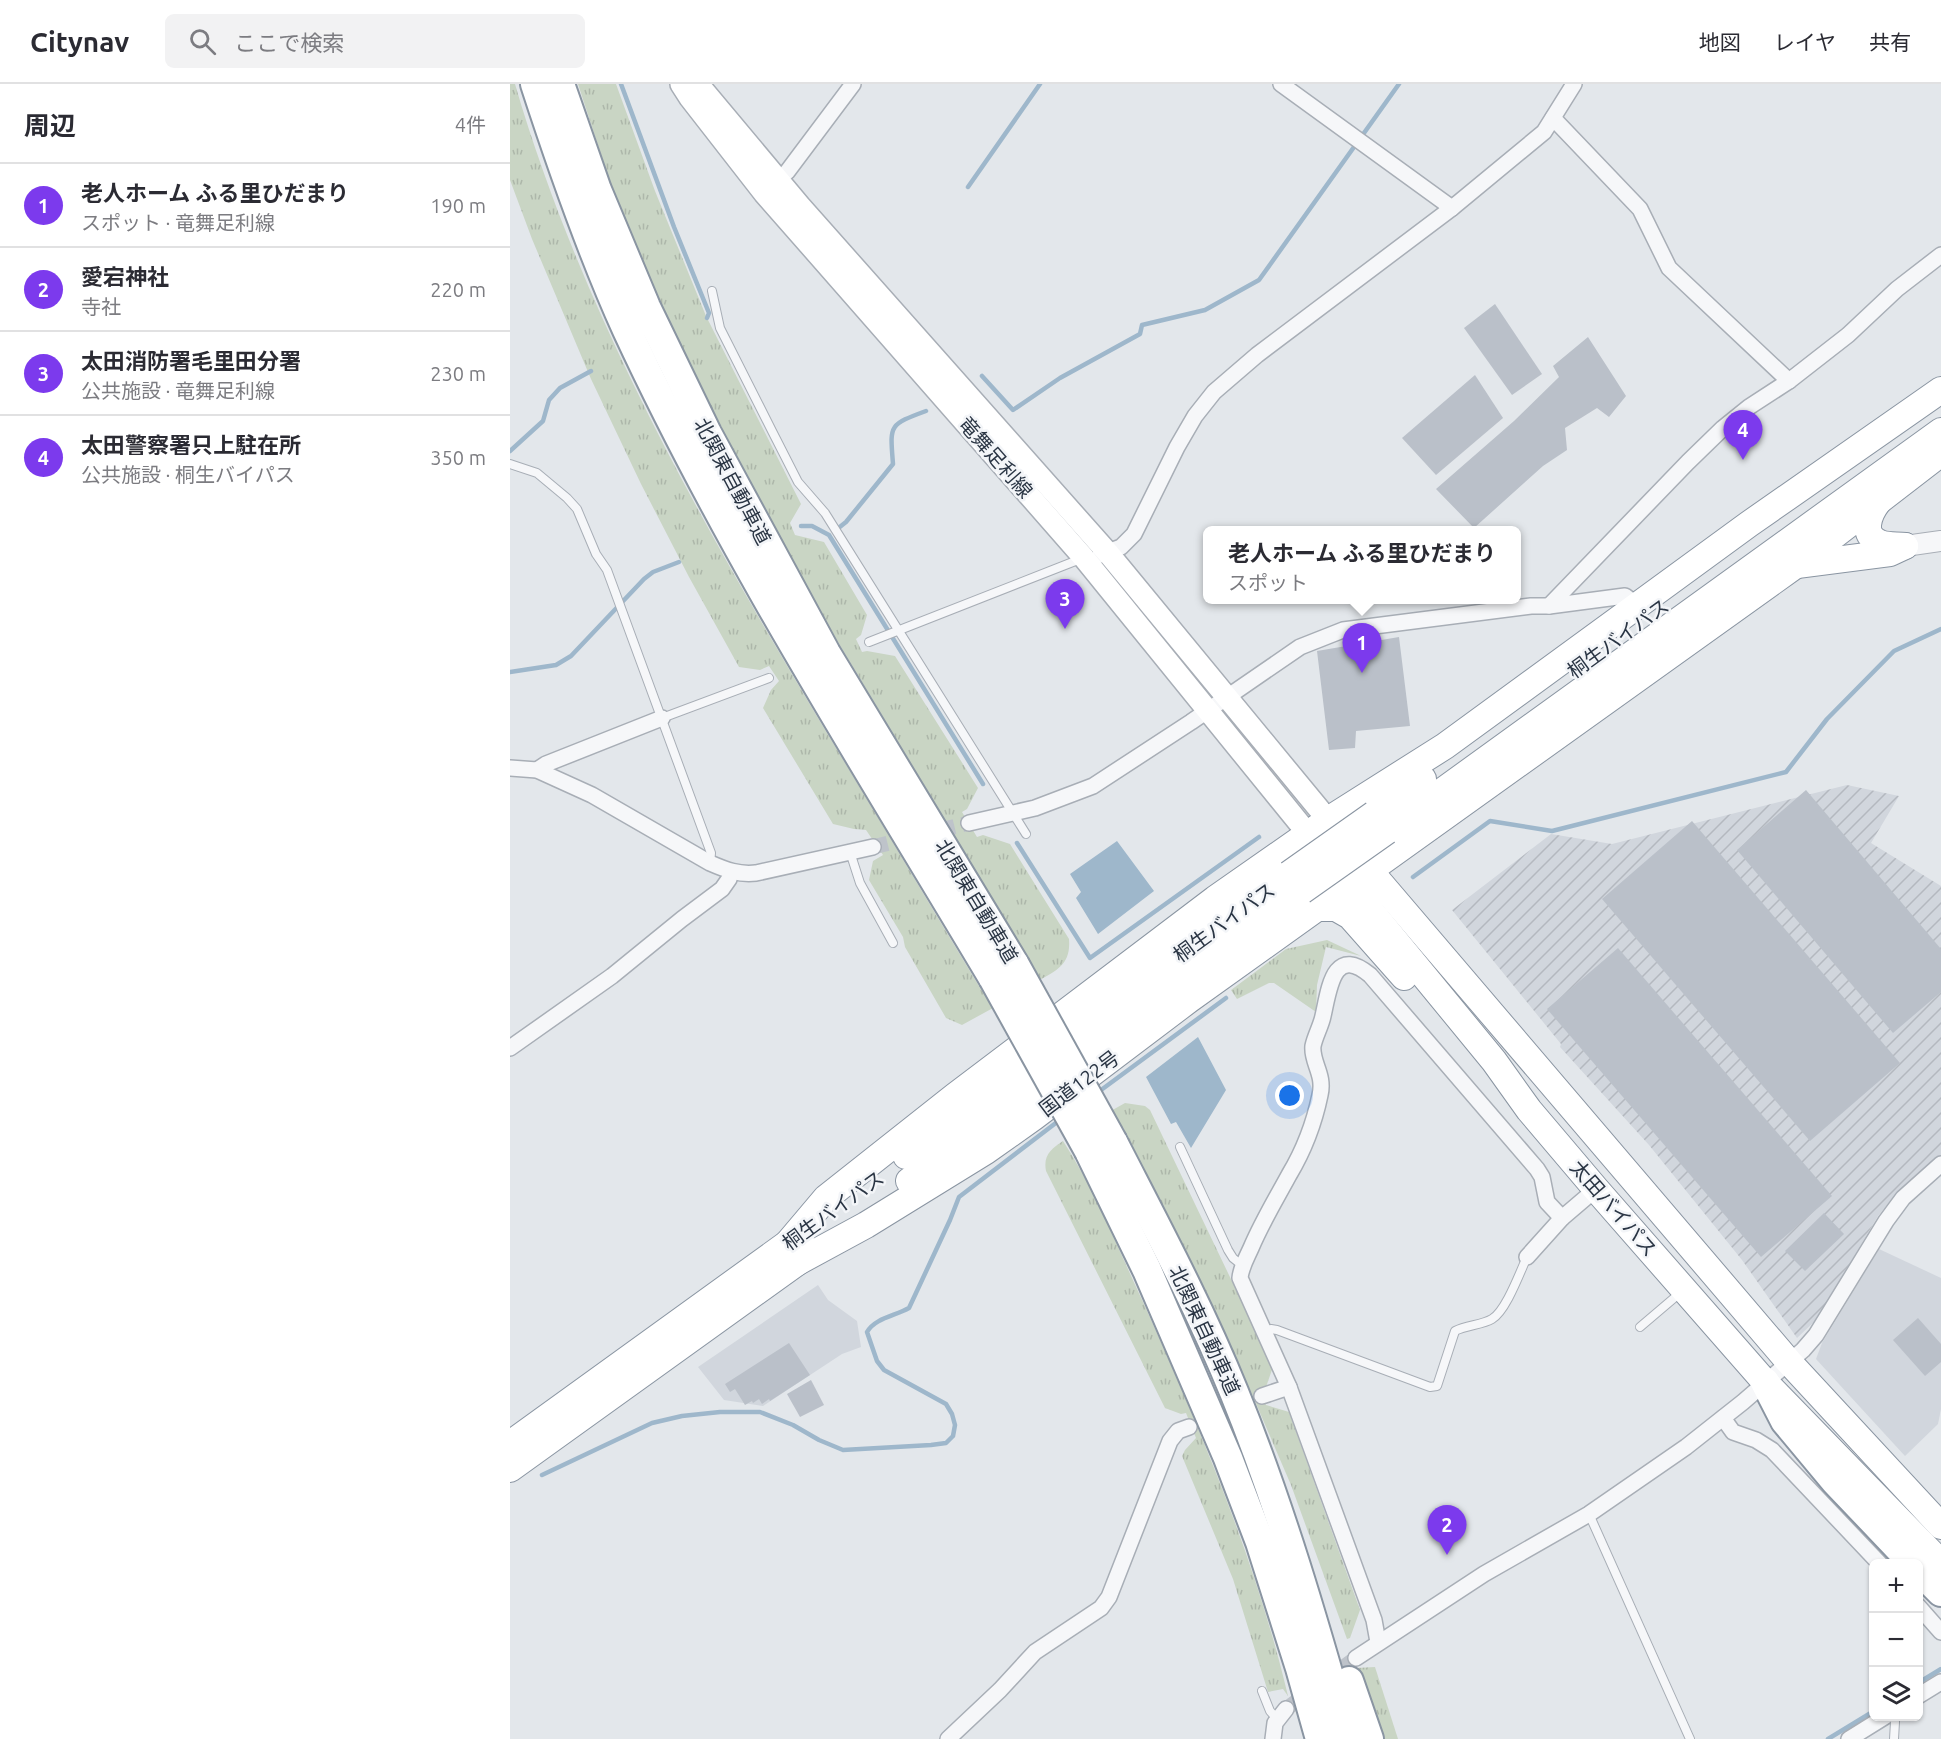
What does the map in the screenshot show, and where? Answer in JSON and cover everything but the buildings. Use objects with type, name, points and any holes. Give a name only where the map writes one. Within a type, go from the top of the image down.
[{"type":"highway","name":"北関東自動車道","points":[[535,84],[556,150],[622,319],[745,562],[801,660],[1004,971]]},
{"type":"highway","name":"北関東自動車道","points":[[560,84],[597,190],[646,307],[707,434],[826,653],[1101,1146],[1190,1295],[1251,1435],[1314,1620],[1347,1739]]},
{"type":"highway","points":[[792,1253],[826,1198],[835,1190],[1215,899],[1318,827],[1445,746],[1749,524],[1941,390]]},
{"type":"highway","name":"桐生バイパス","points":[[510,1444],[792,1253],[1303,891],[1381,823],[1941,405]]},
{"type":"highway","name":"桐生バイパス","points":[[1381,823],[1941,431]]},
{"type":"highway","name":"国道122号","points":[[792,1253],[866,1226],[986,1150],[1303,891],[1359,878],[1796,565],[1941,453]]},
{"type":"highway","points":[[1878,502],[1870,513],[1868,522],[1868,529],[1873,539],[1882,544],[1905,546]]},
{"type":"highway","points":[[1796,565],[1890,554],[1905,546]]},
{"type":"highway","name":"太田バイパス","points":[[1318,827],[1359,878],[1529,1110],[1765,1382],[1941,1563]]},
{"type":"highway","name":"太田バイパス","points":[[1359,878],[1789,1362],[1941,1526]]},
{"type":"highway","points":[[1303,891],[1350,916],[1485,1071],[1529,1110]]},
{"type":"highway","name":"北関東自動車道","points":[[1101,1146],[1147,1270],[1228,1458],[1260,1542],[1320,1739]]},
{"type":"highway","name":"桐生バイパス","points":[[510,1469],[792,1253]]},
{"type":"highway","points":[[1765,1382],[1785,1421],[1835,1481],[1910,1559]]},
{"type":"highway","points":[[1251,1435],[1304,1547],[1369,1739]]},
{"type":"highway","points":[[1923,1574],[1941,1592]]},
{"type":"main road","name":"竜舞足利線","points":[[681,84],[765,194],[1084,558],[1208,711],[1318,827]]},
{"type":"main road","name":"竜舞足利線","points":[[698,84],[738,135],[800,206],[1108,553],[1227,697],[1318,827]]},
{"type":"street","points":[[787,172],[853,84]]},
{"type":"street","points":[[1281,84],[1452,208]]},
{"type":"street","points":[[1084,558],[1108,553],[1121,547],[1134,534],[1177,447],[1214,392],[1257,355],[1452,208],[1544,132],[1574,84]]},
{"type":"street","points":[[1553,118],[1641,208],[1669,267],[1789,381]]},
{"type":"street","points":[[1549,606],[1716,434],[1749,407],[1789,381],[1848,335],[1897,289],[1941,255]]},
{"type":"street","points":[[1905,546],[1941,541]]},
{"type":"street","points":[[969,823],[1035,808],[1093,786],[1208,711],[1300,647],[1343,630],[1625,596],[1638,606]]},
{"type":"street","points":[[537,770],[546,764],[662,718]]},
{"type":"street","points":[[510,768],[537,770],[592,795],[710,863],[731,872],[756,873],[873,847]]},
{"type":"street","points":[[510,1048],[612,976],[722,889],[731,872]]},
{"type":"street","points":[[1378,1642],[1374,1620],[1289,1388],[1240,1278],[1263,1220],[1291,1173],[1311,1131],[1322,1085],[1313,1046],[1333,975],[1342,966],[1362,968],[1370,975],[1537,1168],[1542,1177],[1547,1202],[1562,1218]]},
{"type":"street","points":[[1356,1658],[1484,1574],[1589,1514],[1686,1447],[1723,1418],[1803,1350],[1825,1324],[1892,1213],[1904,1198],[1941,1164]]},
{"type":"street","points":[[1527,1257],[1562,1218],[1596,1189]]},
{"type":"street","points":[[1262,1396],[1289,1388]]},
{"type":"street","points":[[1723,1418],[1733,1432],[1756,1440],[1772,1450],[1876,1559]]},
{"type":"street","points":[[948,1739],[1000,1690],[1035,1652],[1101,1608],[1109,1597],[1170,1441],[1178,1431],[1189,1427]]},
{"type":"street","points":[[1923,1612],[1941,1632]]},
{"type":"street","points":[[1923,1693],[1941,1682]]},
{"type":"street","points":[[1273,1739],[1281,1714]]},
{"type":"street","points":[[1849,1739],[1878,1721]]},
{"type":"lane","points":[[712,291],[720,328],[798,482],[825,513],[1026,834]]},
{"type":"lane","points":[[510,464],[537,473],[577,509],[596,554],[607,570],[711,853],[710,863]]},
{"type":"lane","points":[[869,642],[1084,558]]},
{"type":"lane","points":[[662,718],[769,678]]},
{"type":"lane","points":[[850,852],[860,883],[893,943]]},
{"type":"lane","points":[[1180,1147],[1228,1250],[1233,1258],[1243,1266]]},
{"type":"lane","points":[[1263,1332],[1271,1329],[1277,1330],[1430,1387],[1437,1386],[1455,1331],[1464,1326],[1492,1320],[1501,1310],[1527,1257]]},
{"type":"lane","points":[[1640,1327],[1685,1289]]},
{"type":"lane","points":[[1589,1514],[1690,1739]]},
{"type":"lane","points":[[1262,1691],[1270,1711],[1281,1714]]},
{"type":"lane","points":[[1894,1739],[1895,1721]]},
{"type":"shaded area","points":[[1847,785],[1899,796],[1871,843],[1941,886],[1941,1158],[1896,1194],[1878,1216],[1816,1320],[1797,1338],[1742,1260],[1649,1145],[1560,1047],[1561,1044],[1452,910],[1551,834],[1612,844]]},
{"type":"shaded area","points":[[1879,1249],[1941,1278],[1941,1409],[1938,1424],[1905,1456],[1816,1359],[1822,1343]]},
{"type":"shaded area","points":[[818,1285],[828,1300],[857,1321],[861,1347],[842,1354],[763,1406],[724,1400],[698,1367]]},
{"type":"green space","points":[[510,84],[515,84],[542,168],[573,250],[608,331],[687,489],[818,718],[982,991],[985,990],[993,1008],[962,1025],[946,1018],[905,947],[903,937],[869,880],[873,861],[883,855],[866,830],[833,824],[763,708],[771,690],[779,681],[769,666],[760,670],[739,667],[641,484],[591,379],[532,239],[510,180]]},
{"type":"green space","points":[[578,84],[616,84],[655,191],[706,316],[801,504],[790,523],[795,535],[824,542],[867,615],[861,635],[856,639],[862,652],[895,656],[978,788],[967,809],[962,812],[977,837],[983,835],[1010,844],[1069,939],[1068,955],[1062,965],[1038,981],[1026,964],[1030,961],[809,594],[738,465],[654,292],[607,173]]},
{"type":"green space","points":[[1327,940],[1361,956],[1326,947],[1317,985],[1316,1012],[1274,983],[1269,983],[1237,999],[1231,990],[1286,949]]},
{"type":"green space","points":[[1125,1103],[1145,1106],[1150,1110],[1273,1367],[1266,1387],[1259,1390],[1266,1405],[1289,1412],[1360,1610],[1350,1638],[1347,1639],[1291,1485],[1251,1392],[1123,1127],[1118,1130],[1109,1112]]},
{"type":"green space","points":[[1063,1141],[1106,1221],[1206,1448],[1260,1596],[1288,1696],[1283,1689],[1268,1692],[1233,1579],[1182,1456],[1196,1438],[1186,1413],[1181,1414],[1165,1408],[1046,1171],[1045,1165],[1049,1153]]},
{"type":"green space","points":[[1375,1667],[1398,1739],[1379,1739],[1356,1668]]},
{"type":"water","points":[[1117,841],[1154,891],[1098,934],[1076,898],[1081,892],[1070,874]]},
{"type":"water","points":[[1198,1037],[1226,1090],[1191,1148],[1176,1122],[1171,1124],[1146,1077]]},
{"type":"waterway","points":[[621,84],[674,227],[709,313],[707,318]]},
{"type":"waterway","points":[[968,187],[1040,84]]},
{"type":"waterway","points":[[982,376],[1013,410],[1060,378],[1140,334],[1142,325],[1205,310],[1259,280],[1399,84]]},
{"type":"waterway","points":[[510,451],[543,421],[549,400],[560,388],[591,371]]},
{"type":"waterway","points":[[836,530],[846,522],[893,464],[892,434],[894,428],[904,420],[926,411]]},
{"type":"waterway","points":[[801,526],[812,526],[829,535],[983,784]]},
{"type":"waterway","points":[[510,672],[556,665],[571,656],[644,579],[653,572],[679,562]]},
{"type":"waterway","points":[[1413,877],[1490,821],[1552,831],[1786,772],[1827,719],[1894,651],[1941,629]]},
{"type":"waterway","points":[[1017,843],[1090,958],[1259,837]]},
{"type":"waterway","points":[[1097,1093],[1226,998]]},
{"type":"waterway","points":[[542,1475],[652,1423],[682,1416],[720,1412],[760,1412],[793,1425],[843,1450],[946,1443],[953,1436],[955,1425],[946,1404],[884,1370],[877,1361],[867,1332],[880,1320],[909,1308],[959,1197],[1061,1119]]},
{"type":"waterway","points":[[1923,1680],[1941,1669]]},
{"type":"waterway","points":[[1828,1739],[1869,1714]]},
{"type":"tunnel","points":[[873,847],[969,823]]},
{"type":"tunnel","points":[[1286,1709],[1356,1658]]},
{"type":"place","name":"太田警察署只上駐在所","points":[[1743,460]]},
{"type":"place","name":"太田消防署毛里田分署","points":[[1065,629]]},
{"type":"place","name":"老人ホーム ふる里ひだまり","points":[[1362,673]]},
{"type":"place","name":"愛宕神社","points":[[1447,1555]]}]
